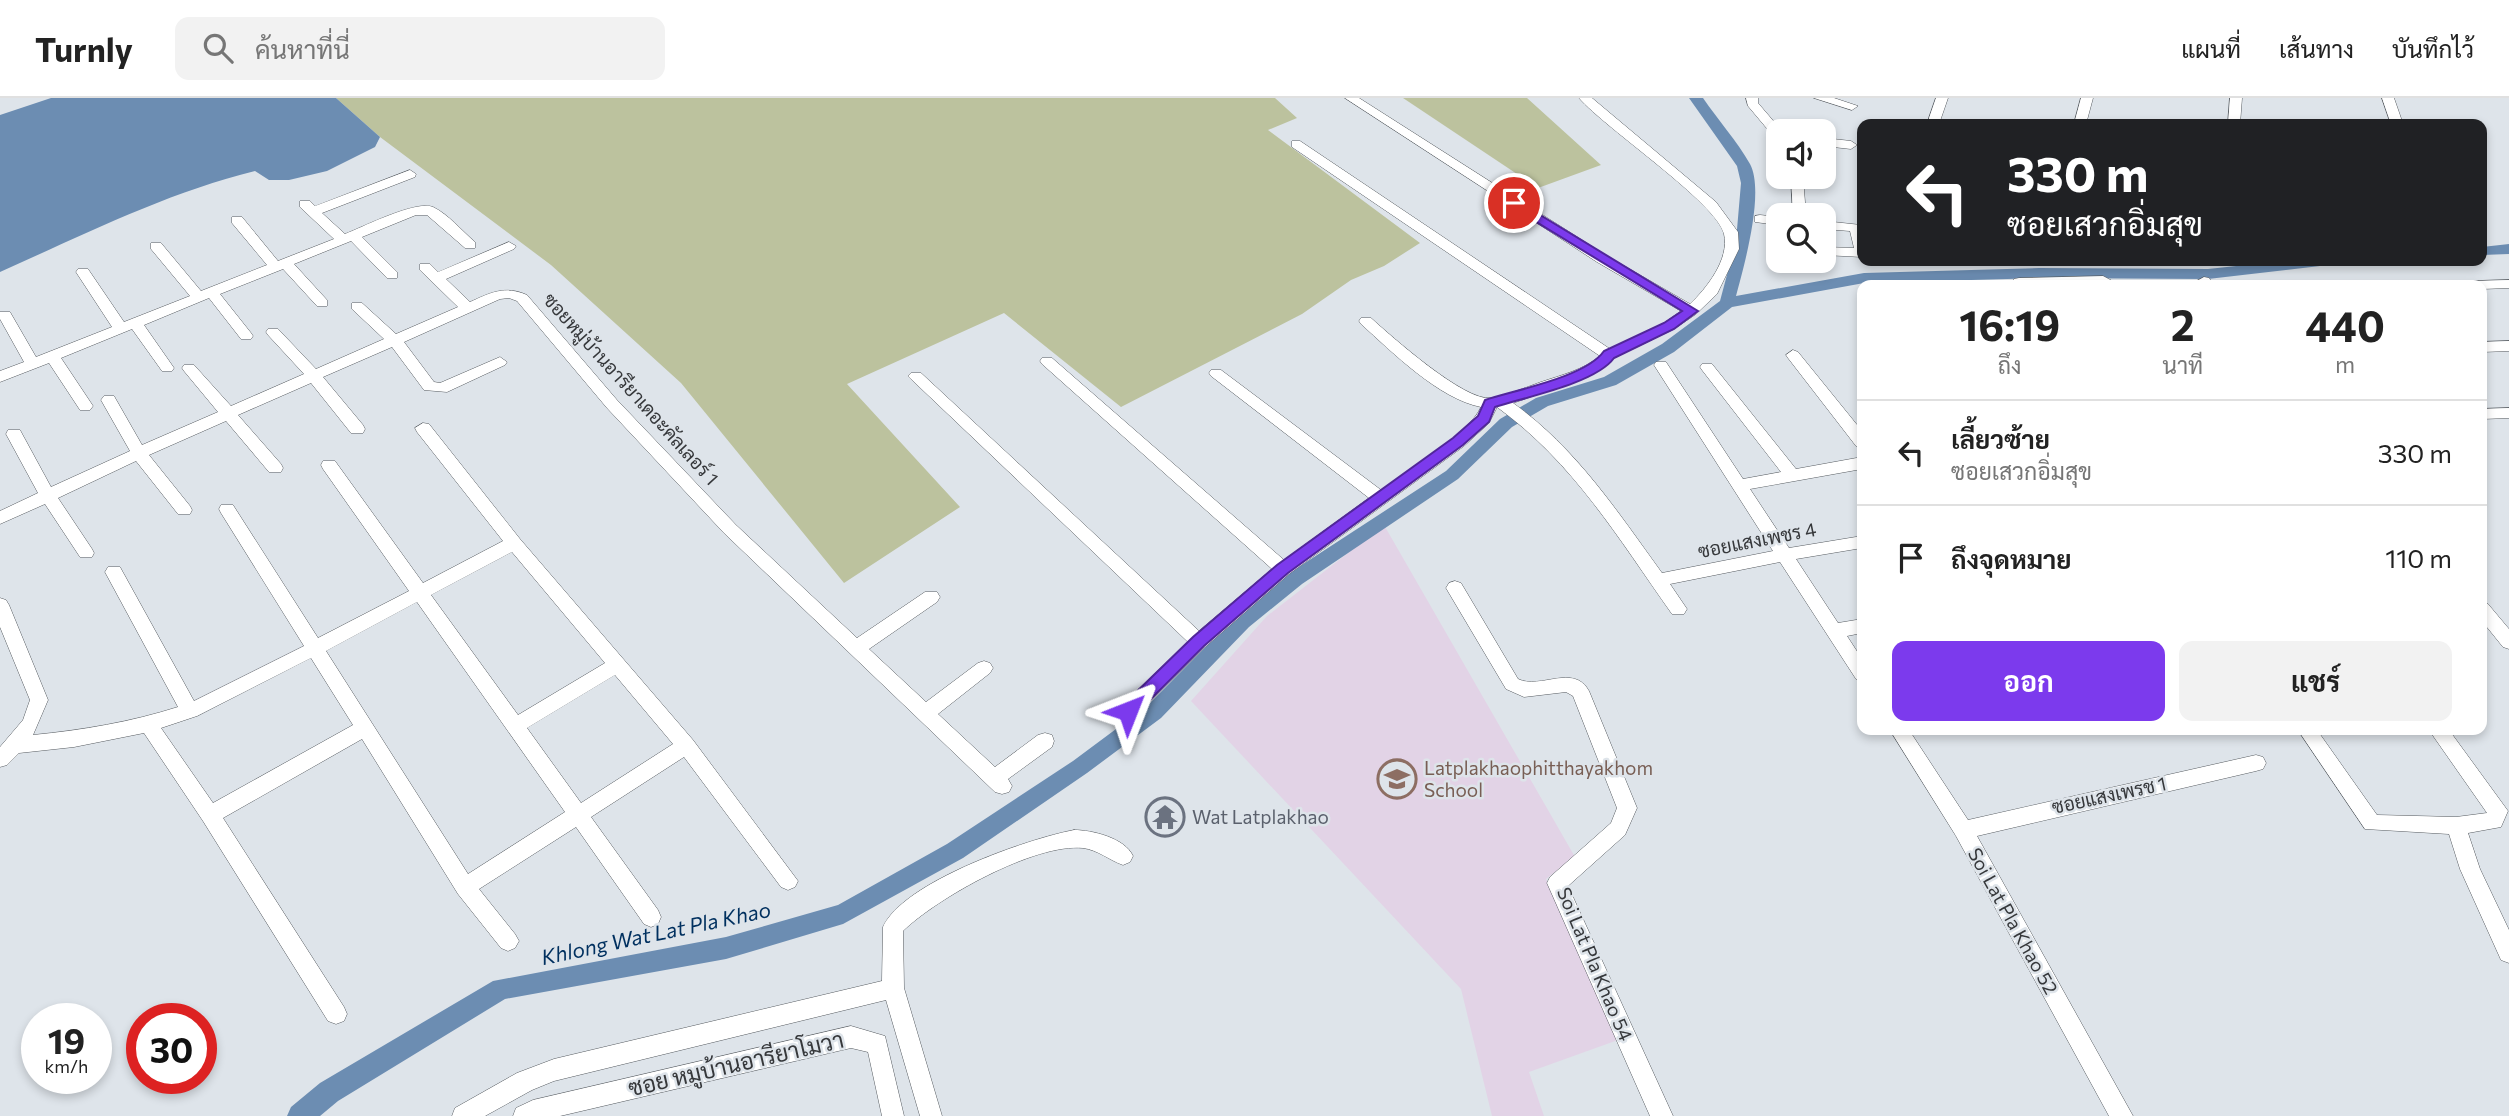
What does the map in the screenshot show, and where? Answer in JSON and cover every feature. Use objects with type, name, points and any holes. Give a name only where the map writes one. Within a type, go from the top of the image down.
[{"type":"street","points":[[1351,98],[1602,258],[1691,311]]},
{"type":"street","points":[[1128,711],[1199,642],[1283,569],[1382,499],[1466,434],[1484,419],[1497,403],[1584,373],[1604,362],[1609,355],[1669,326],[1691,311],[1712,291],[1732,249],[1731,232],[1711,205],[1585,98]]},
{"type":"street","points":[[1752,98],[1752,103],[1766,120]]},
{"type":"street","points":[[1820,98],[1852,106]]},
{"type":"street","points":[[1935,119],[1942,98]]},
{"type":"street","points":[[2081,119],[2087,98]]},
{"type":"street","points":[[2234,119],[2236,98]]},
{"type":"street","points":[[2388,98],[2395,119]]},
{"type":"street","points":[[1836,143],[1851,145]]},
{"type":"street","points":[[1296,144],[1609,355]]},
{"type":"street","points":[[392,275],[309,208],[410,174]]},
{"type":"street","points":[[0,377],[426,209],[470,245]]},
{"type":"street","points":[[1760,219],[1766,220]]},
{"type":"street","points":[[237,220],[322,303]]},
{"type":"street","points":[[1836,226],[1856,228],[1857,232]]},
{"type":"street","points":[[156,246],[246,336]]},
{"type":"street","points":[[437,278],[509,246]]},
{"type":"street","points":[[1836,252],[1857,253]]},
{"type":"street","points":[[425,267],[468,308]]},
{"type":"street","points":[[83,272],[167,368]]},
{"type":"street","points":[[2487,285],[2509,284]]},
{"type":"street","name":"ซอยหมู่บ้านอารียาเดอะคัลเลอร์ 1","points":[[0,518],[47,494],[468,308],[503,293],[515,294],[522,298],[612,404],[730,529],[998,782],[1045,741]]},
{"type":"street","points":[[357,306],[396,342],[429,386],[435,388],[500,362]]},
{"type":"street","points":[[5,315],[33,364]]},
{"type":"street","points":[[1366,320],[1385,339],[1463,396],[1497,403],[1534,426],[1583,476],[1678,609]]},
{"type":"street","points":[[273,332],[314,376],[357,429]]},
{"type":"street","points":[[2487,346],[2509,346]]},
{"type":"street","points":[[1793,355],[1857,436]]},
{"type":"street","points":[[53,356],[85,406]]},
{"type":"street","points":[[1047,360],[1283,569]]},
{"type":"street","points":[[1661,365],[1857,666]]},
{"type":"street","points":[[1707,367],[1793,475]]},
{"type":"street","points":[[189,368],[275,468]]},
{"type":"street","points":[[1216,373],[1382,499]]},
{"type":"street","points":[[916,376],[1199,642]]},
{"type":"street","points":[[109,400],[139,453],[184,510]]},
{"type":"street","points":[[2487,414],[2509,414]]},
{"type":"street","points":[[423,428],[514,544],[685,746],[788,881]]},
{"type":"street","points":[[14,434],[47,494],[86,553]]},
{"type":"street","points":[[1738,485],[1857,464]]},
{"type":"street","points":[[329,465],[581,815],[651,917]]},
{"type":"street","points":[[227,509],[465,887],[508,941]]},
{"type":"street","name":"ซอยแสงเพชร 4","points":[[1659,580],[1857,543]]},
{"type":"street","points":[[16,745],[74,739],[148,724],[190,711],[514,544]]},
{"type":"street","points":[[114,572],[190,711]]},
{"type":"street","name":"Soi Lat Pla Khao 54","points":[[1455,588],[1512,684],[1524,690],[1569,684],[1580,691],[1627,808],[1618,829],[1557,883],[1662,1116]]},
{"type":"street","points":[[857,648],[931,597]]},
{"type":"street","points":[[0,759],[16,745],[37,713],[39,700],[2,614]]},
{"type":"street","points":[[2487,615],[2509,642]]},
{"type":"street","points":[[1834,631],[1857,627]]},
{"type":"street","points":[[515,726],[617,666]]},
{"type":"street","points":[[925,713],[984,668]]},
{"type":"street","points":[[148,724],[210,815],[336,1014]]},
{"type":"street","points":[[210,815],[365,728]]},
{"type":"street","name":"Soi Lat Pla Khao 52","points":[[1902,735],[1962,830],[2122,1116]]},
{"type":"street","points":[[2310,735],[2372,823],[2456,827],[2494,821],[2498,811],[2442,735]]},
{"type":"street","points":[[465,887],[685,746]]},
{"type":"street","name":"ซอยแสงเพรช 1","points":[[1962,830],[2256,763]]},
{"type":"street","points":[[2456,827],[2470,870],[2509,953]]},
{"type":"street","points":[[931,1116],[893,988],[893,927],[911,910],[986,866],[1025,851],[1075,839],[1103,843],[1124,856]]},
{"type":"street","points":[[463,1116],[525,1081],[554,1070],[893,988]]},
{"type":"street","name":"ซอย หมูบ้านอารียาโมวา","points":[[524,1116],[546,1108],[851,1037],[860,1037],[877,1044],[893,1115]]},
{"type":"shaded area","name":"Latplakhaophitthayakhom School","points":[[1384,525],[1575,857],[1546,879],[1618,1040],[1529,1072],[1544,1116],[1492,1116],[1461,989],[1191,701],[1267,616]]},
{"type":"green space","points":[[336,98],[1275,98],[1297,118],[1268,130],[1420,243],[1384,266],[1351,280],[1302,314],[1121,407],[1004,313],[847,384],[960,507],[844,583],[681,383],[551,265],[380,137]]},
{"type":"green space","points":[[1403,98],[1527,98],[1601,165],[1538,188]]},
{"type":"water","points":[[51,98],[336,98],[380,137],[375,147],[327,171],[289,180],[269,180],[255,171],[222,180],[125,216],[0,272],[0,115]]},
{"type":"waterway","name":"Khlong Wat Lat Pla Khao","points":[[1696,98],[1744,166],[1748,183],[1743,241],[1727,303]]},
{"type":"waterway","points":[[2487,251],[2509,249]]},
{"type":"waterway","points":[[1727,303],[1864,278],[2039,273],[2208,274],[2277,266]]},
{"type":"waterway","name":"Khlong Wat Lat Pla Khao","points":[[300,1116],[329,1092],[501,989],[726,948],[843,914],[955,851],[1080,767],[1154,712],[1242,622],[1295,579],[1452,475],[1506,423],[1542,402],[1610,381],[1668,348],[1727,303]]},
{"type":"place","name":"Latplakhaophitthayakhom School","points":[[1397,779]]},
{"type":"place","name":"Wat Latplakhao","points":[[1165,817]]},
{"type":"route","points":[[1128,711],[1167,671],[1283,569],[1458,442],[1484,419],[1490,404],[1584,373],[1604,362],[1609,355],[1669,326],[1691,311],[1514,203]]}]
